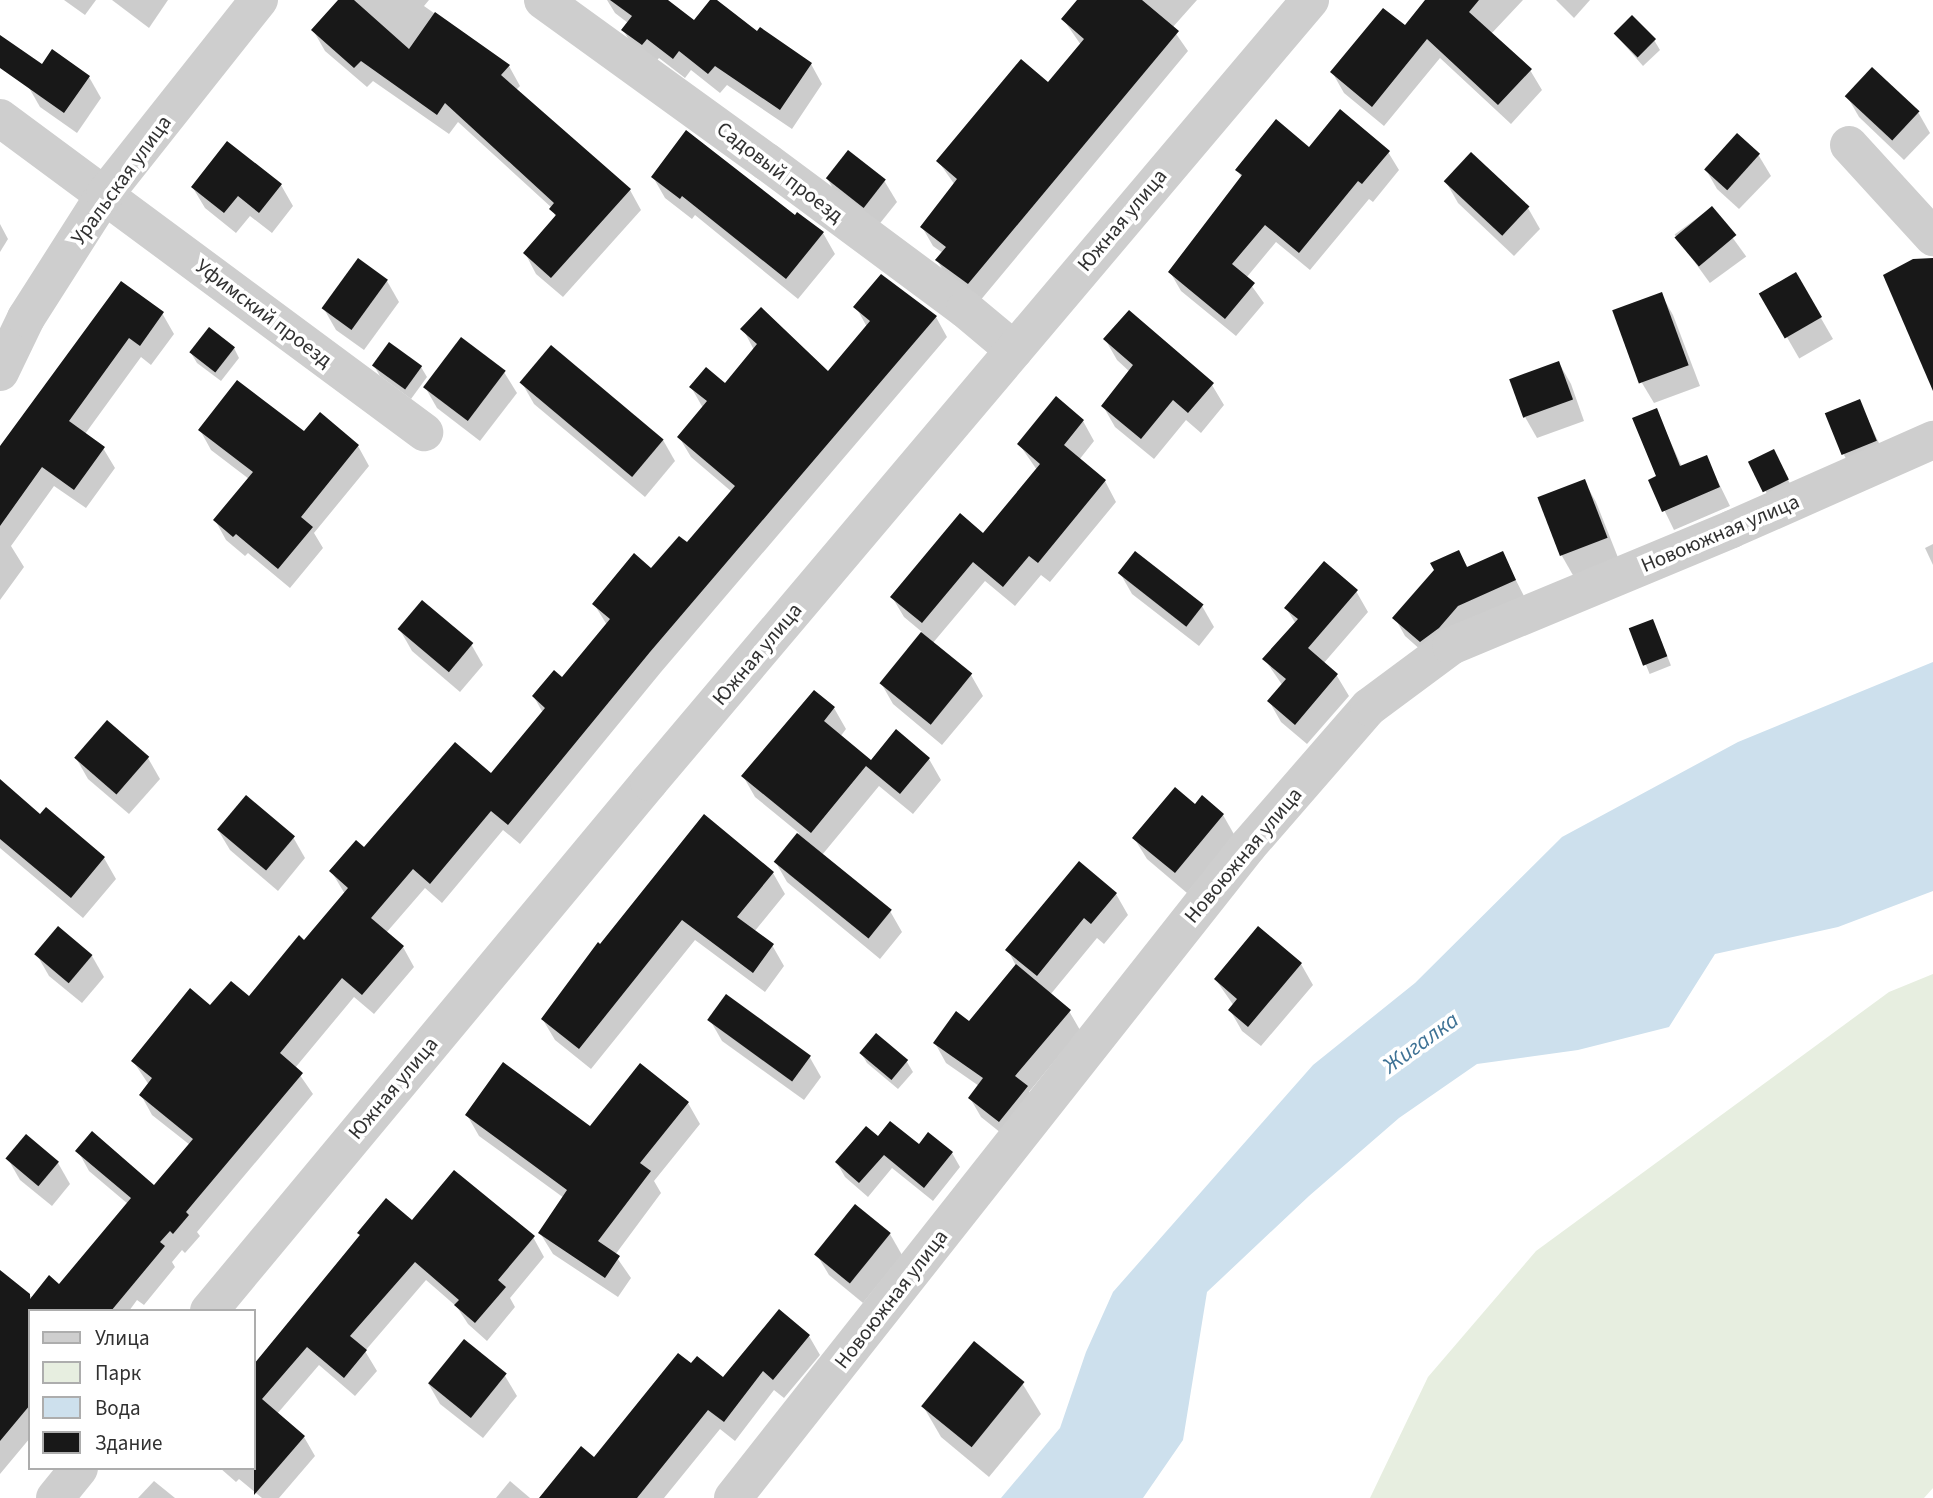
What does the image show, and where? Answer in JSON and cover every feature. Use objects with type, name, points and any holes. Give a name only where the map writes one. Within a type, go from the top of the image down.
[{"type":"street","name":"Уральская улица","points":[[0,372],[26,318],[105,194],[259,0]]},
{"type":"street","name":"Садовый проезд","points":[[543,0],[778,170],[1014,350]]},
{"type":"street","name":"Южная улица","points":[[211,1309],[1310,0]]},
{"type":"street","name":"Уфимский проезд","points":[[0,118],[424,432]]},
{"type":"street","points":[[1849,145],[1933,237]]},
{"type":"street","name":"Новоюжная улица","points":[[733,1498],[1240,856],[1369,707],[1451,646],[1720,534],[1933,440]]},
{"type":"street","points":[[55,1498],[77,1470]]},
{"type":"green space","points":[[1933,974],[1933,1488],[1924,1498],[1370,1498],[1428,1377],[1536,1251],[1889,992]]},
{"type":"water","name":"Жигалка","points":[[1933,662],[1933,891],[1838,927],[1715,954],[1669,1027],[1578,1050],[1477,1064],[1399,1118],[1309,1196],[1207,1292],[1183,1440],[1143,1498],[1001,1498],[1060,1428],[1086,1352],[1113,1292],[1313,1065],[1415,983],[1562,837],[1738,742]]},
{"type":"building","points":[[338,0],[354,0],[409,49],[435,12],[510,65],[501,75],[631,189],[551,278],[523,253],[556,215],[549,209],[554,203],[445,103],[437,115],[361,61],[354,68],[311,30]]},
{"type":"building","points":[[610,0],[668,0],[694,20],[710,0],[717,0],[757,31],[760,27],[812,63],[780,110],[715,66],[708,74],[679,51],[673,59],[647,39],[642,45],[621,30],[632,16]]},
{"type":"building","points":[[1077,0],[1142,0],[1179,31],[968,284],[935,260],[946,247],[920,227],[957,179],[936,161],[1021,59],[1048,82],[1084,39],[1061,19]]},
{"type":"building","points":[[1425,0],[1479,0],[1469,12],[1532,69],[1498,105],[1427,39],[1372,107],[1330,72],[1383,8],[1405,25]]},
{"type":"building","points":[[1632,15],[1656,39],[1638,57],[1614,33]]},
{"type":"building","points":[[0,35],[42,64],[52,49],[90,76],[64,113],[0,68]]},
{"type":"building","points":[[1872,67],[1920,111],[1892,141],[1845,96]]},
{"type":"building","points":[[1340,109],[1390,151],[1362,184],[1358,181],[1299,253],[1265,225],[1232,264],[1255,283],[1225,319],[1168,272],[1242,175],[1235,170],[1276,119],[1309,147]]},
{"type":"building","points":[[686,130],[795,215],[797,212],[824,232],[786,279],[682,196],[680,199],[651,177]]},
{"type":"building","points":[[1737,133],[1760,154],[1727,190],[1704,169]]},
{"type":"building","points":[[227,141],[282,184],[259,213],[238,196],[224,213],[191,187]]},
{"type":"building","points":[[848,150],[886,180],[864,208],[826,178]]},
{"type":"building","points":[[1471,152],[1530,207],[1502,236],[1444,181]]},
{"type":"building","points":[[1712,206],[1736,235],[1699,267],[1674,237]]},
{"type":"building","points":[[358,258],[388,280],[351,330],[322,308]]},
{"type":"building","points":[[1933,258],[1933,391],[1883,275],[1913,259]]},
{"type":"building","points":[[1796,272],[1822,317],[1785,339],[1759,294]]},
{"type":"building","points":[[881,274],[937,316],[650,652],[508,825],[491,811],[430,884],[413,869],[371,918],[404,946],[362,995],[342,978],[280,1053],[303,1073],[186,1212],[189,1215],[173,1234],[170,1231],[160,1242],[165,1246],[113,1309],[28,1309],[28,1407],[0,1441],[0,1270],[30,1294],[30,1299],[49,1275],[59,1284],[131,1198],[75,1151],[92,1131],[154,1185],[193,1139],[139,1095],[152,1078],[131,1061],[190,988],[210,1005],[231,981],[249,996],[299,935],[304,940],[348,888],[329,871],[356,840],[364,847],[455,742],[491,773],[545,708],[532,696],[554,670],[562,677],[610,619],[592,604],[634,553],[651,568],[679,536],[687,542],[735,486],[677,437],[707,401],[689,387],[706,367],[725,383],[757,344],[740,329],[761,307],[828,371],[870,321],[853,307]]},
{"type":"building","points":[[121,281],[164,312],[140,346],[129,338],[69,421],[105,447],[74,490],[42,467],[0,526],[0,446]]},
{"type":"building","points":[[1662,292],[1689,365],[1639,383],[1612,310]]},
{"type":"building","points":[[1129,310],[1214,383],[1188,413],[1173,400],[1141,439],[1101,406],[1133,365],[1103,339]]},
{"type":"building","points":[[209,327],[235,347],[215,373],[189,352]]},
{"type":"building","points":[[461,337],[506,371],[468,421],[423,387]]},
{"type":"building","points":[[389,342],[422,366],[405,390],[372,365]]},
{"type":"building","points":[[551,345],[664,439],[632,477],[520,383]]},
{"type":"building","points":[[1559,361],[1573,400],[1523,418],[1509,379]]},
{"type":"building","points":[[237,380],[304,431],[320,412],[359,445],[301,517],[313,527],[278,569],[236,534],[233,537],[213,520],[253,472],[198,430]]},
{"type":"building","points":[[1056,396],[1084,420],[1064,445],[1106,480],[1038,563],[1029,556],[1003,587],[973,562],[922,623],[890,597],[960,513],[983,533],[1040,464],[1017,444]]},
{"type":"building","points":[[1860,399],[1877,441],[1842,455],[1825,413]]},
{"type":"building","points":[[1657,408],[1680,466],[1707,455],[1720,487],[1662,512],[1648,480],[1656,476],[1632,418]]},
{"type":"building","points":[[1774,449],[1789,480],[1763,492],[1748,462]]},
{"type":"building","points":[[1585,479],[1608,538],[1560,556],[1537,497]]},
{"type":"building","points":[[1459,550],[1467,567],[1503,551],[1516,580],[1458,606],[1439,628],[1420,642],[1392,618],[1434,570],[1430,563]]},
{"type":"building","points":[[1135,551],[1204,605],[1186,627],[1118,573]]},
{"type":"building","points":[[1324,561],[1358,590],[1308,648],[1338,674],[1295,725],[1267,701],[1286,679],[1262,659],[1298,619],[1284,608]]},
{"type":"building","points":[[422,600],[473,643],[449,672],[398,629]]},
{"type":"building","points":[[1653,619],[1667,656],[1643,666],[1629,628]]},
{"type":"building","points":[[921,632],[972,674],[931,725],[879,683]]},
{"type":"building","points":[[814,690],[835,707],[824,721],[871,760],[896,729],[930,758],[900,794],[866,766],[811,833],[741,776]]},
{"type":"building","points":[[107,720],[149,757],[116,794],[74,758]]},
{"type":"building","points":[[0,779],[40,814],[46,807],[105,857],[71,898],[0,839]]},
{"type":"building","points":[[1175,787],[1195,804],[1202,795],[1224,814],[1175,873],[1132,838]]},
{"type":"building","points":[[246,795],[295,836],[266,871],[217,829]]},
{"type":"building","points":[[704,814],[774,872],[737,917],[774,944],[753,973],[682,920],[579,1049],[541,1019],[598,942],[600,944]]},
{"type":"building","points":[[797,833],[892,910],[869,939],[774,862]]},
{"type":"building","points":[[1079,861],[1117,893],[1091,924],[1084,918],[1037,976],[1005,950]]},
{"type":"building","points":[[58,926],[92,955],[69,983],[34,954]]},
{"type":"building","points":[[1258,926],[1302,963],[1248,1027],[1228,1010],[1237,999],[1214,979]]},
{"type":"building","points":[[1016,964],[1071,1010],[1015,1076],[1028,1086],[999,1122],[968,1098],[983,1078],[933,1043],[956,1011],[969,1021]]},
{"type":"building","points":[[726,994],[811,1056],[792,1082],[707,1020]]},
{"type":"building","points":[[876,1033],[908,1060],[891,1080],[859,1053]]},
{"type":"building","points":[[503,1062],[590,1126],[640,1063],[689,1102],[640,1163],[651,1171],[598,1241],[620,1256],[605,1278],[538,1233],[567,1190],[465,1115]]},
{"type":"building","points":[[890,1121],[919,1144],[928,1132],[953,1152],[924,1188],[884,1155],[859,1183],[835,1162],[866,1126],[878,1136]]},
{"type":"building","points":[[26,1134],[59,1162],[38,1186],[5,1159]]},
{"type":"building","points":[[454,1170],[535,1236],[498,1280],[506,1287],[475,1323],[454,1305],[459,1300],[415,1262],[350,1336],[367,1350],[344,1378],[307,1347],[262,1399],[305,1436],[254,1495],[256,1362],[360,1235],[357,1233],[386,1198],[412,1220]]},
{"type":"building","points":[[855,1204],[891,1233],[850,1283],[814,1255]]},
{"type":"building","points":[[779,1309],[810,1335],[773,1380],[763,1371],[724,1422],[708,1410],[637,1498],[539,1498],[581,1446],[594,1457],[678,1353],[691,1363],[697,1356],[723,1377]]},
{"type":"building","points":[[464,1339],[507,1374],[471,1418],[428,1383]]},
{"type":"building","points":[[974,1341],[1025,1382],[972,1447],[921,1406]]}]
